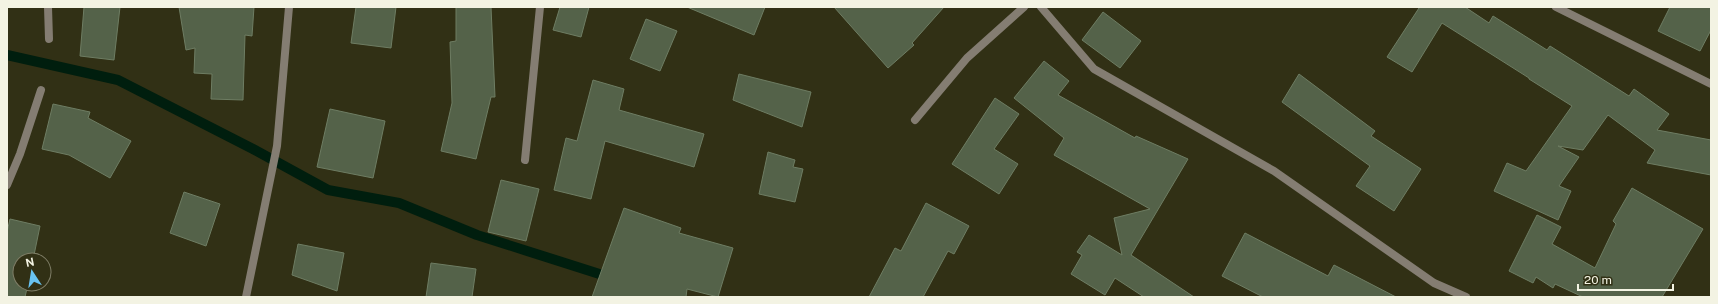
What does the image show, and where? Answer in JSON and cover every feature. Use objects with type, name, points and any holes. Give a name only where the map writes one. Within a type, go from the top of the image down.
[{"type":"street","points":[[48,7],[49,40]]},
{"type":"street","points":[[246,297],[277,146],[289,7]]},
{"type":"street","points":[[525,160],[540,7]]},
{"type":"street","points":[[915,120],[967,58],[1024,7]]},
{"type":"street","points":[[1041,7],[1094,69],[1274,171],[1434,283],[1466,297]]},
{"type":"street","points":[[1556,7],[1711,84]]},
{"type":"street","points":[[7,185],[20,154],[41,90]]},
{"type":"building","points":[[84,7],[120,7],[114,60],[80,56]]},
{"type":"building","points":[[179,7],[254,7],[252,36],[245,35],[243,100],[211,99],[212,74],[194,73],[195,48],[186,50]]},
{"type":"building","points":[[356,7],[396,7],[391,48],[351,43]]},
{"type":"building","points":[[456,7],[491,7],[495,97],[491,97],[476,159],[441,151],[452,103],[450,42],[456,41]]},
{"type":"building","points":[[560,7],[589,7],[581,37],[553,30]]},
{"type":"building","points":[[687,7],[765,7],[754,35]]},
{"type":"building","points":[[834,7],[944,7],[912,43],[914,45],[888,68]]},
{"type":"building","points":[[1418,7],[1465,7],[1489,23],[1493,16],[1547,50],[1550,46],[1629,96],[1634,89],[1669,114],[1657,130],[1711,140],[1711,175],[1647,163],[1655,150],[1608,115],[1583,150],[1558,146],[1579,157],[1559,186],[1571,191],[1558,220],[1494,191],[1507,163],[1526,171],[1572,106],[1442,23],[1412,72],[1387,57],[1419,8]]},
{"type":"building","points":[[1670,7],[1711,7],[1711,30],[1700,51],[1658,31]]},
{"type":"building","points":[[1103,12],[1141,41],[1120,68],[1082,40]]},
{"type":"building","points":[[646,19],[677,31],[660,71],[630,59]]},
{"type":"building","points":[[1044,61],[1069,81],[1058,95],[1135,138],[1136,136],[1188,159],[1131,255],[1194,297],[1144,297],[1115,278],[1105,295],[1071,274],[1082,255],[1077,252],[1089,235],[1122,255],[1114,218],[1150,209],[1054,155],[1064,138],[1014,98]]},
{"type":"building","points":[[739,74],[811,92],[802,127],[733,100]]},
{"type":"building","points":[[1299,74],[1375,131],[1371,136],[1421,169],[1394,211],[1356,186],[1370,166],[1282,102]]},
{"type":"building","points":[[593,80],[624,89],[619,110],[704,134],[694,167],[605,141],[591,199],[554,190],[566,138],[577,141]]},
{"type":"building","points":[[995,98],[1019,114],[994,149],[1018,164],[999,194],[952,164]]},
{"type":"building","points":[[53,104],[90,112],[88,118],[131,141],[110,178],[69,155],[42,149]]},
{"type":"building","points":[[330,109],[385,121],[373,178],[317,167]]},
{"type":"building","points":[[768,152],[795,160],[793,167],[803,169],[795,202],[759,194]]},
{"type":"building","points":[[501,180],[539,189],[526,241],[488,232]]},
{"type":"building","points":[[1632,188],[1703,229],[1662,297],[1583,297],[1555,284],[1553,288],[1536,277],[1533,283],[1509,271],[1537,215],[1561,227],[1552,244],[1595,268],[1616,224],[1613,221]]},
{"type":"building","points":[[184,192],[220,204],[206,246],[170,233]]},
{"type":"building","points":[[926,203],[969,226],[954,254],[948,251],[923,297],[869,297],[895,248],[901,251]]},
{"type":"building","points":[[624,208],[681,228],[679,233],[733,248],[718,297],[687,289],[686,297],[592,297]]},
{"type":"building","points":[[10,219],[40,226],[35,252],[12,252],[12,292],[26,292],[25,297],[7,297],[7,232]]},
{"type":"building","points":[[1245,233],[1328,276],[1334,265],[1396,297],[1263,297],[1222,276]]},
{"type":"building","points":[[298,244],[344,253],[337,291],[292,275]]},
{"type":"building","points":[[431,263],[476,269],[472,297],[426,297]]},
{"type":"waterway","points":[[7,55],[118,80],[253,149],[328,190],[399,203],[477,235],[612,278]]}]
